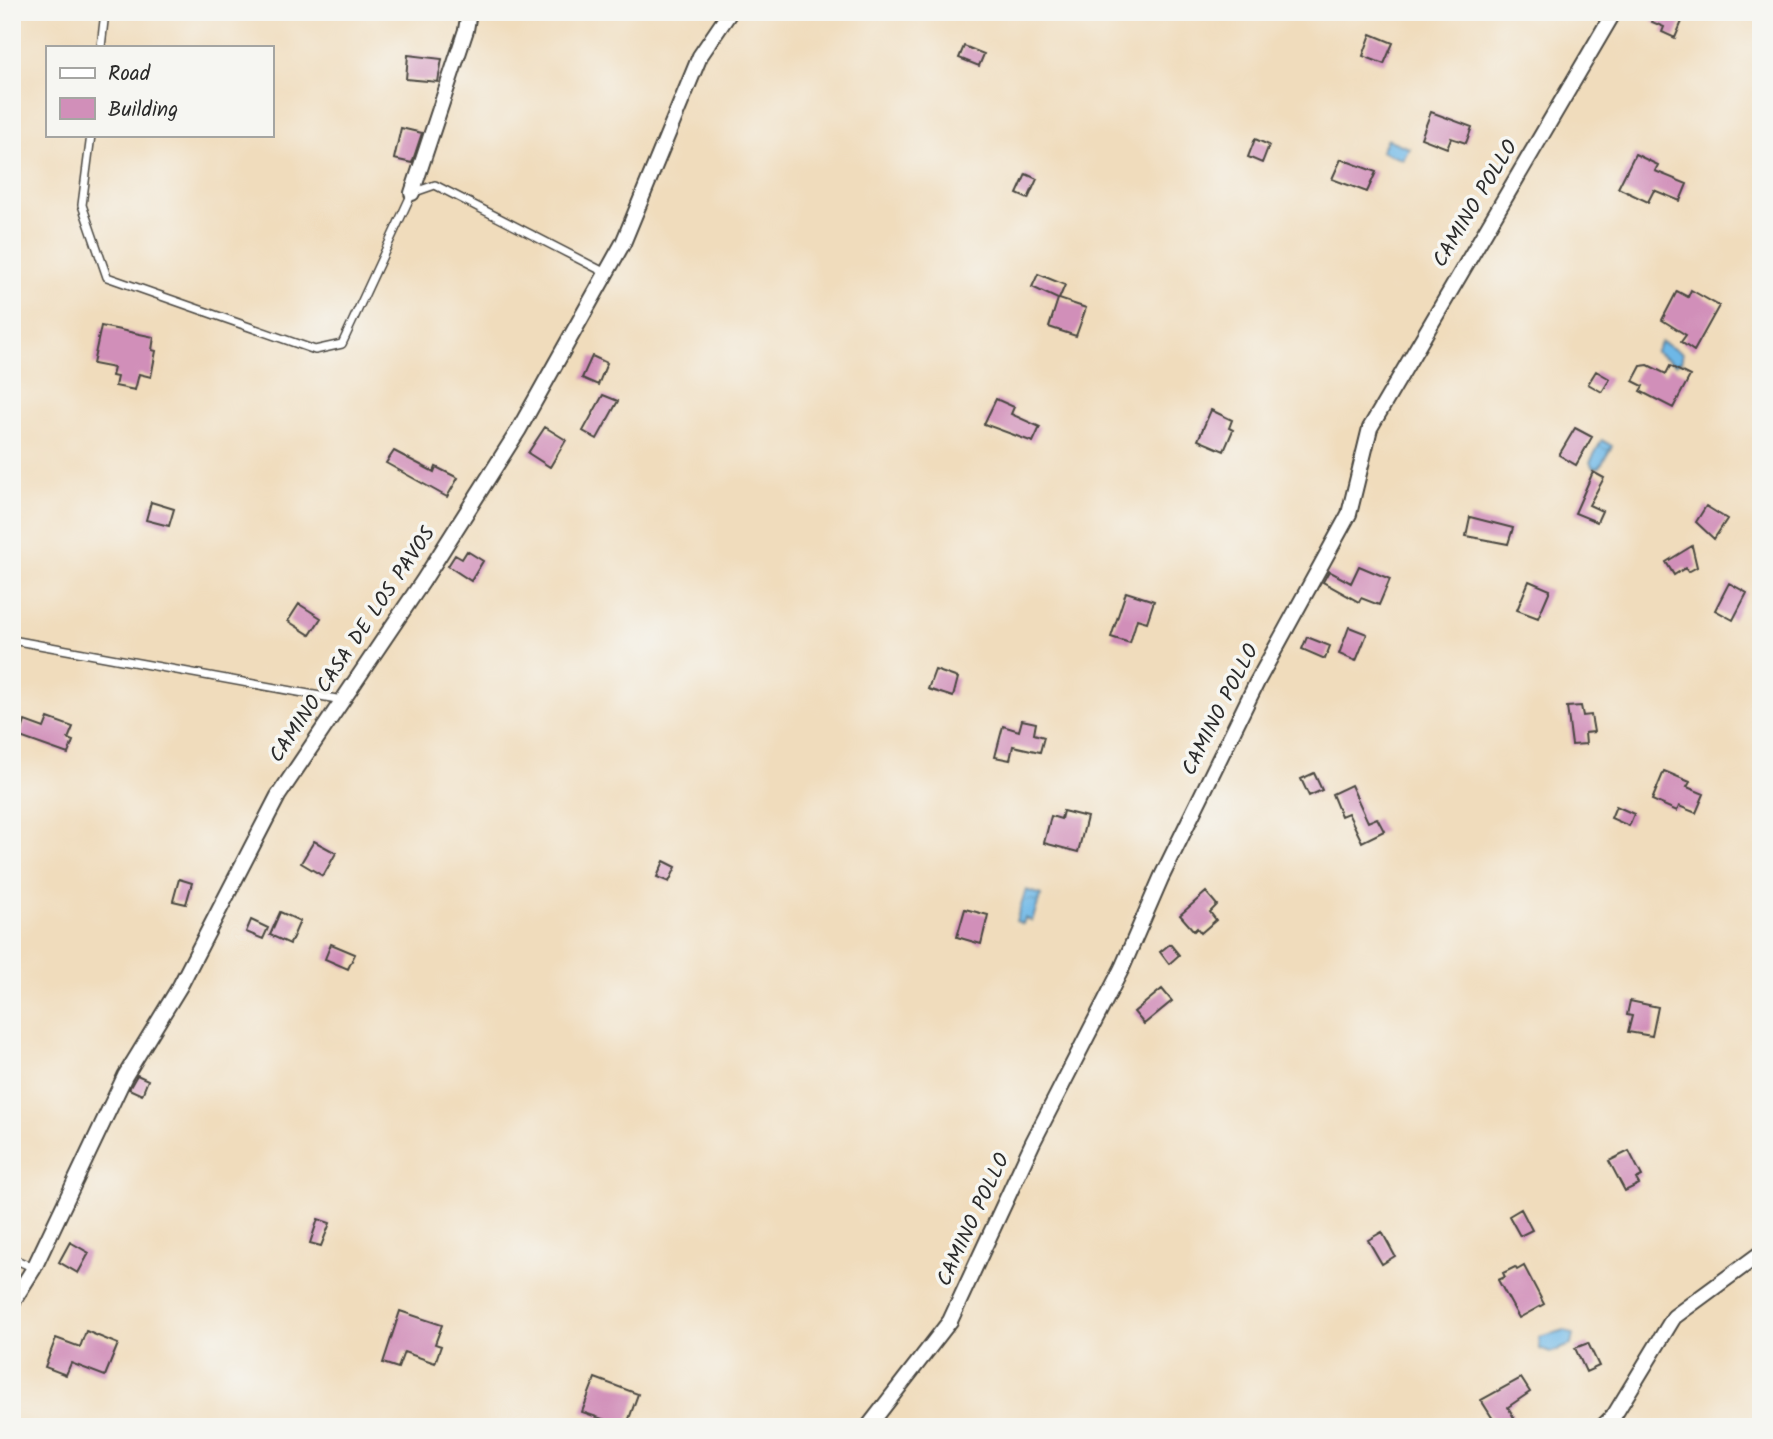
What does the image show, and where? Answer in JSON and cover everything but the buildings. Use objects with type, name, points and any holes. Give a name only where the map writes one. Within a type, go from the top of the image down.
[{"type":"street","points":[[412,193],[470,12]]},
{"type":"street","name":"CAMINO CASA DE LOS PAVOS","points":[[12,1303],[34,1268],[125,1076],[180,986],[278,796],[518,432],[607,273],[623,243],[701,56],[730,12]]},
{"type":"street","name":"CAMINO POLLO","points":[[868,1427],[950,1321],[1033,1142],[1122,968],[1161,878],[1257,682],[1349,514],[1370,428],[1614,12]]},
{"type":"street","points":[[1602,1427],[1615,1414],[1674,1317],[1761,1253]]},
{"type":"lane","points":[[101,46],[106,12]]},
{"type":"lane","points":[[90,136],[82,205],[107,277],[315,350],[342,344],[412,193],[435,185],[607,273]]},
{"type":"lane","points":[[12,640],[343,700]]},
{"type":"lane","points":[[12,1258],[34,1268]]},
{"type":"water","points":[[1387,139],[1409,148],[1403,160],[1381,151]]},
{"type":"water","points":[[1661,342],[1682,353],[1682,361],[1676,364],[1655,352]]},
{"type":"water","points":[[1602,440],[1612,446],[1600,467],[1593,468],[1590,462]]},
{"type":"water","points":[[1026,890],[1041,895],[1032,921],[1025,918],[1023,924],[1016,921]]},
{"type":"water","points":[[1565,1330],[1573,1335],[1571,1345],[1550,1353],[1540,1349],[1539,1337]]}]
